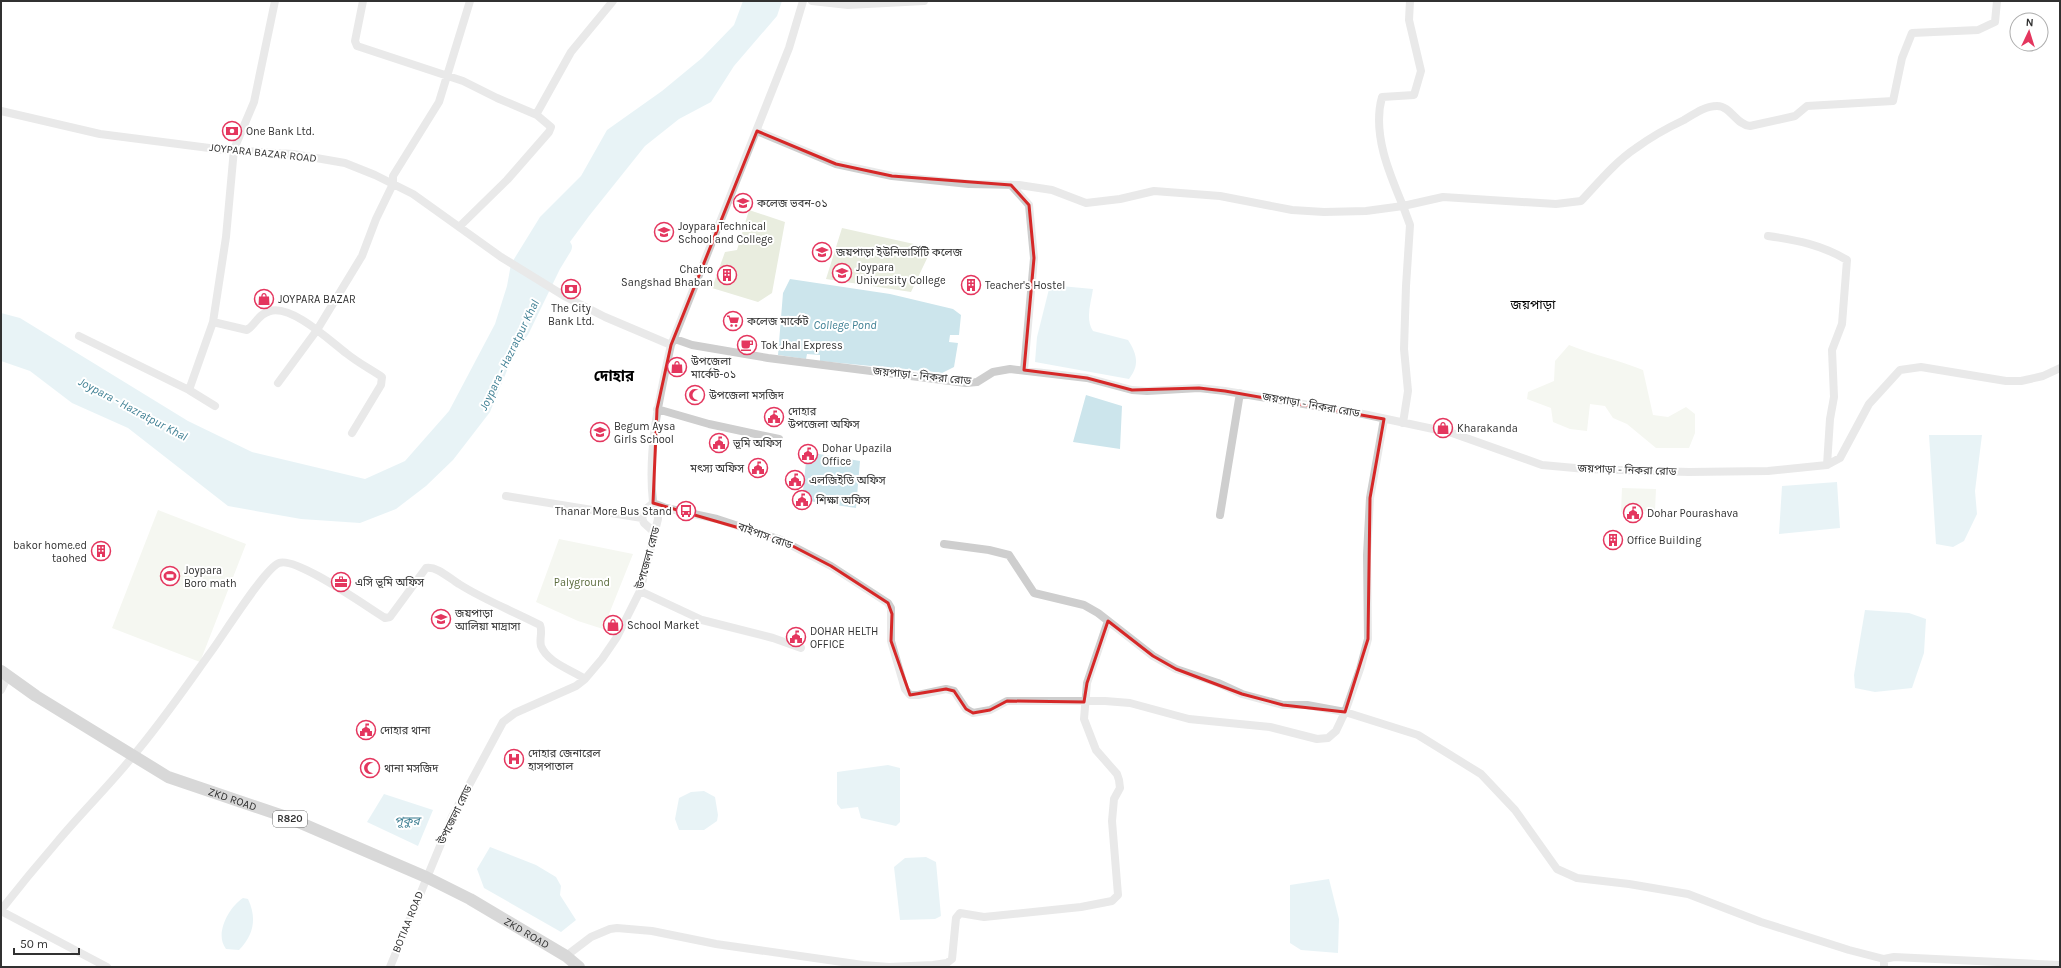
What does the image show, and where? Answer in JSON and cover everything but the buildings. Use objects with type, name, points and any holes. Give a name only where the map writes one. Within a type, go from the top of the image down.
[{"type":"main road","name":"ZKD ROAD","points":[[4,673],[36,696],[168,778],[289,818],[426,877],[470,899],[566,956],[579,967]]},
{"type":"street","points":[[189,390],[213,322],[226,237],[234,149],[254,102],[275,1]]},
{"type":"street","points":[[363,1],[355,41],[357,46],[463,81],[497,98],[537,115],[551,127],[549,132],[511,176],[459,227]]},
{"type":"street","points":[[278,383],[317,330],[362,256],[376,218],[393,184],[393,176],[439,102],[470,1]]},
{"type":"street","points":[[537,115],[571,52],[613,1]]},
{"type":"street","name":"উপজেলা রোড","points":[[426,877],[452,817],[503,722],[515,713],[563,693],[585,679],[602,659],[617,637],[640,591],[658,514],[653,503],[652,455],[657,409],[673,342],[789,48],[803,1]]},
{"type":"street","points":[[812,1],[848,5],[924,1]]},
{"type":"street","points":[[1403,423],[1408,391],[1404,349],[1410,225],[1389,172],[1382,146],[1379,108],[1382,97],[1414,95],[1416,89],[1421,71],[1409,20],[1410,1]]},
{"type":"street","points":[[756,131],[836,164],[892,176],[940,182],[1011,185],[1052,190],[1086,203],[1120,199],[1154,191],[1220,196],[1292,210],[1324,212],[1366,211],[1402,206],[1443,197],[1556,204],[1581,201],[1635,148],[1666,129],[1711,107],[1719,106],[1728,111],[1743,125],[1750,126],[1795,116],[1807,106],[1893,101],[1902,58],[1912,33],[1978,30],[1995,22],[1997,1]]},
{"type":"street","name":"JOYPARA BAZAR ROAD","points":[[1,111],[100,134],[225,150],[234,149],[293,154],[345,163],[413,194],[501,257],[566,297],[605,317],[673,342]]},
{"type":"street","points":[[1011,185],[1029,205],[1034,258],[1024,370]]},
{"type":"street","points":[[1768,236],[1799,240],[1829,249],[1847,260],[1842,324],[1832,350],[1834,397],[1830,419],[1827,465]]},
{"type":"street","points":[[213,322],[247,330],[260,314],[271,310],[282,311],[305,322],[346,354],[382,377],[381,385],[352,433]]},
{"type":"street","points":[[79,336],[189,390],[215,406]]},
{"type":"street","name":"জয়পাড়া - নিকরা রোড","points":[[673,342],[768,358],[966,383],[977,382],[993,372],[1002,369],[1024,370],[1087,378],[1132,390],[1147,391],[1199,388],[1240,393],[1384,419],[1470,438],[1542,465],[1586,469],[1689,472],[1768,471],[1811,468],[1827,465],[1840,458],[1869,404],[1900,370],[1921,367],[2006,381],[2021,381],[2044,376],[2060,368]]},
{"type":"street","points":[[1220,516],[1240,393]]},
{"type":"street","points":[[657,409],[709,424],[779,440]]},
{"type":"street","points":[[1084,702],[1106,701],[1130,703],[1189,719],[1270,727],[1317,739],[1328,738],[1336,731],[1346,712],[1368,639],[1367,555],[1370,498],[1384,419]]},
{"type":"street","points":[[506,496],[642,518]]},
{"type":"street","points":[[653,503],[646,509],[642,518],[644,523],[654,532]]},
{"type":"street","name":"বাইপাস রোড","points":[[653,503],[666,508],[716,519],[781,540],[832,566],[888,603],[892,614],[891,641],[905,689],[910,695],[918,696],[946,688],[954,691],[959,696],[966,709],[973,713],[990,710],[1007,701],[1084,702]]},
{"type":"street","points":[[944,544],[1003,552],[1014,561],[1034,594],[1084,605],[1108,621],[1153,656],[1170,666],[1218,683],[1242,694],[1269,702],[1307,705],[1346,712],[1418,735],[1481,774],[1515,810],[1557,869],[1577,878],[1629,884],[1688,894],[1761,922],[1849,950],[1884,963],[1894,957],[2060,966]]},
{"type":"street","points":[[107,967],[1,910],[57,841],[134,756],[272,567],[280,562],[289,563],[310,572],[385,618],[390,617],[426,568],[430,567],[461,585],[540,625],[540,644],[545,656],[585,679]]},
{"type":"street","points":[[640,591],[702,620],[773,638],[801,648]]},
{"type":"street","points":[[566,956],[591,937],[610,929],[617,928],[652,931],[716,944],[863,965],[933,965],[947,963],[952,959],[956,918],[960,913],[984,917],[1009,916],[1081,908],[1114,900],[1118,895],[1118,882],[1112,821],[1114,799],[1120,788],[1120,780],[1117,774],[1096,750],[1084,720],[1084,702],[1087,683],[1108,621]]},
{"type":"street","points":[[1,690],[4,673]]},
{"type":"street","name":"BOTIAA ROAD","points":[[390,967],[426,877]]},
{"type":"highlighted area","points":[[757,131],[836,164],[892,176],[1011,185],[1029,205],[1034,258],[1024,370],[1087,378],[1132,390],[1199,388],[1225,391],[1384,419],[1370,498],[1368,639],[1345,712],[1283,705],[1242,694],[1176,669],[1153,656],[1108,621],[1087,683],[1084,702],[1007,701],[990,710],[973,713],[966,709],[954,691],[946,689],[910,695],[891,641],[892,614],[888,603],[831,566],[781,540],[653,503],[657,409],[671,345]]},
{"type":"green space","points":[[749,210],[785,222],[772,293],[758,302],[712,288],[725,252],[737,250]]},
{"type":"green space","points":[[842,228],[932,248],[911,292],[826,279]]},
{"type":"green space","points":[[1569,345],[1643,370],[1653,415],[1668,417],[1686,407],[1695,414],[1695,433],[1689,448],[1656,448],[1627,424],[1613,418],[1605,406],[1590,404],[1587,431],[1570,429],[1553,422],[1551,408],[1527,399],[1528,392],[1554,381],[1555,361]]},
{"type":"green space","points":[[1622,488],[1656,489],[1655,511],[1621,512]]},
{"type":"green space","name":"Joypara Boro math","points":[[158,510],[246,544],[200,662],[112,628]]},
{"type":"green space","name":"Palyground","points":[[559,539],[633,554],[603,629],[578,621],[536,602]]},
{"type":"water","points":[[743,1],[782,1],[777,16],[734,66],[711,102],[679,119],[645,146],[589,216],[553,265],[530,314],[490,412],[453,460],[426,486],[396,509],[360,523],[301,519],[228,506],[128,428],[72,403],[30,371],[1,361],[1,313],[20,318],[188,421],[252,452],[365,479],[405,461],[449,411],[495,324],[507,286],[511,264],[540,217],[581,176],[607,130],[662,91],[702,58],[734,25]]},
{"type":"water","name":"College Pond","points":[[790,279],[890,294],[953,309],[961,315],[959,335],[950,335],[949,342],[958,343],[954,367],[942,373],[820,361],[820,355],[807,354],[806,359],[778,355],[783,293]]},
{"type":"water","points":[[1050,285],[1093,289],[1089,311],[1089,321],[1093,331],[1128,340],[1134,350],[1136,360],[1135,369],[1129,379],[1035,362],[1037,337]]},
{"type":"water","points":[[1086,395],[1122,406],[1120,449],[1073,442]]},
{"type":"water","points":[[1929,435],[1982,435],[1975,491],[1977,514],[1964,541],[1953,547],[1936,544]]},
{"type":"water","points":[[807,452],[860,461],[856,508],[802,500]]},
{"type":"water","points":[[1837,482],[1840,528],[1779,534],[1782,486]]},
{"type":"water","points":[[1865,610],[1909,613],[1926,619],[1924,653],[1912,688],[1875,692],[1855,688],[1854,675]]},
{"type":"water","points":[[888,765],[900,768],[900,822],[896,826],[861,818],[858,807],[841,809],[837,804],[837,772]]},
{"type":"water","points":[[704,791],[715,797],[718,815],[717,821],[704,830],[679,830],[675,819],[679,798],[691,792]]},
{"type":"water","name":"পূকুর","points":[[384,794],[433,810],[418,846],[367,822]]},
{"type":"water","points":[[490,847],[536,865],[556,877],[561,886],[560,895],[576,920],[561,932],[484,888],[477,869]]},
{"type":"water","points":[[926,857],[936,862],[941,916],[935,919],[900,920],[894,867],[905,858]]},
{"type":"water","points":[[1329,879],[1339,919],[1338,953],[1301,950],[1290,943],[1290,885]]},
{"type":"water","points":[[243,898],[248,899],[251,906],[253,920],[251,932],[239,950],[226,949],[223,943],[222,929],[228,914]]},
{"type":"waterway","name":"Joypara - Hazratpur Khal","points":[[521,331],[553,265],[564,247]]},
{"type":"place","name":"One Bank Ltd.","points":[[232,131]]},
{"type":"place","name":"কলেজ ভবন-০১","points":[[743,203]]},
{"type":"place","name":"Joypara Technical School and College","points":[[664,232]]},
{"type":"place","name":"জয়পাড়া ইউনিভার্সিটি কলেজ","points":[[822,252]]},
{"type":"place","name":"Joypara University College","points":[[842,273]]},
{"type":"place","name":"Chatro Sangshad Bhaban","points":[[727,275]]},
{"type":"place","name":"Teacher's Hostel","points":[[971,285]]},
{"type":"place","name":"The City Bank Ltd.","points":[[571,289]]},
{"type":"place","name":"JOYPARA BAZAR","points":[[264,299]]},
{"type":"place","name":"কলেজ মার্কেট","points":[[733,321]]},
{"type":"place","name":"Tok Jhal Express","points":[[747,345]]},
{"type":"place","name":"উপজেলা মার্কেট-০১","points":[[677,367]]},
{"type":"place","name":"উপজেলা মসজিদ","points":[[695,395]]},
{"type":"place","name":"দোহার উপজেলা অফিস","points":[[774,417]]},
{"type":"place","name":"Kharakanda","points":[[1443,428]]},
{"type":"place","name":"Begum Aysa Girls School","points":[[600,432]]},
{"type":"place","name":"ভূমি অফিস","points":[[719,443]]},
{"type":"place","name":"Dohar Upazila Office","points":[[808,454]]},
{"type":"place","name":"মৎস্য অফিস","points":[[758,468]]},
{"type":"place","name":"এলজিইডি অফিস","points":[[795,480]]},
{"type":"place","name":"শিক্ষা অফিস","points":[[802,500]]},
{"type":"place","name":"Thanar More Bus Stand","points":[[686,511]]},
{"type":"place","name":"Dohar Pourashava","points":[[1633,513]]},
{"type":"place","name":"Office Building","points":[[1613,540]]},
{"type":"place","name":"bakor home.ed taohed","points":[[101,551]]},
{"type":"place","name":"Joypara Boro math","points":[[170,576]]},
{"type":"place","name":"এসি ভূমি অফিস","points":[[341,582]]},
{"type":"place","name":"জয়পাড়া আলিয়া মাদ্রাসা","points":[[441,619]]},
{"type":"place","name":"School Market","points":[[613,625]]},
{"type":"place","name":"DOHAR HELTH OFFICE","points":[[796,637]]},
{"type":"place","name":"দোহার থানা","points":[[366,730]]},
{"type":"place","name":"দোহার জেনারেল হাসপাতাল","points":[[514,759]]},
{"type":"place","name":"থানা মসজিদ","points":[[370,768]]},
{"type":"district","name":"জয়পাড়া","points":[[1533,304]]},
{"type":"district","name":"দোহার","points":[[614,376]]}]
